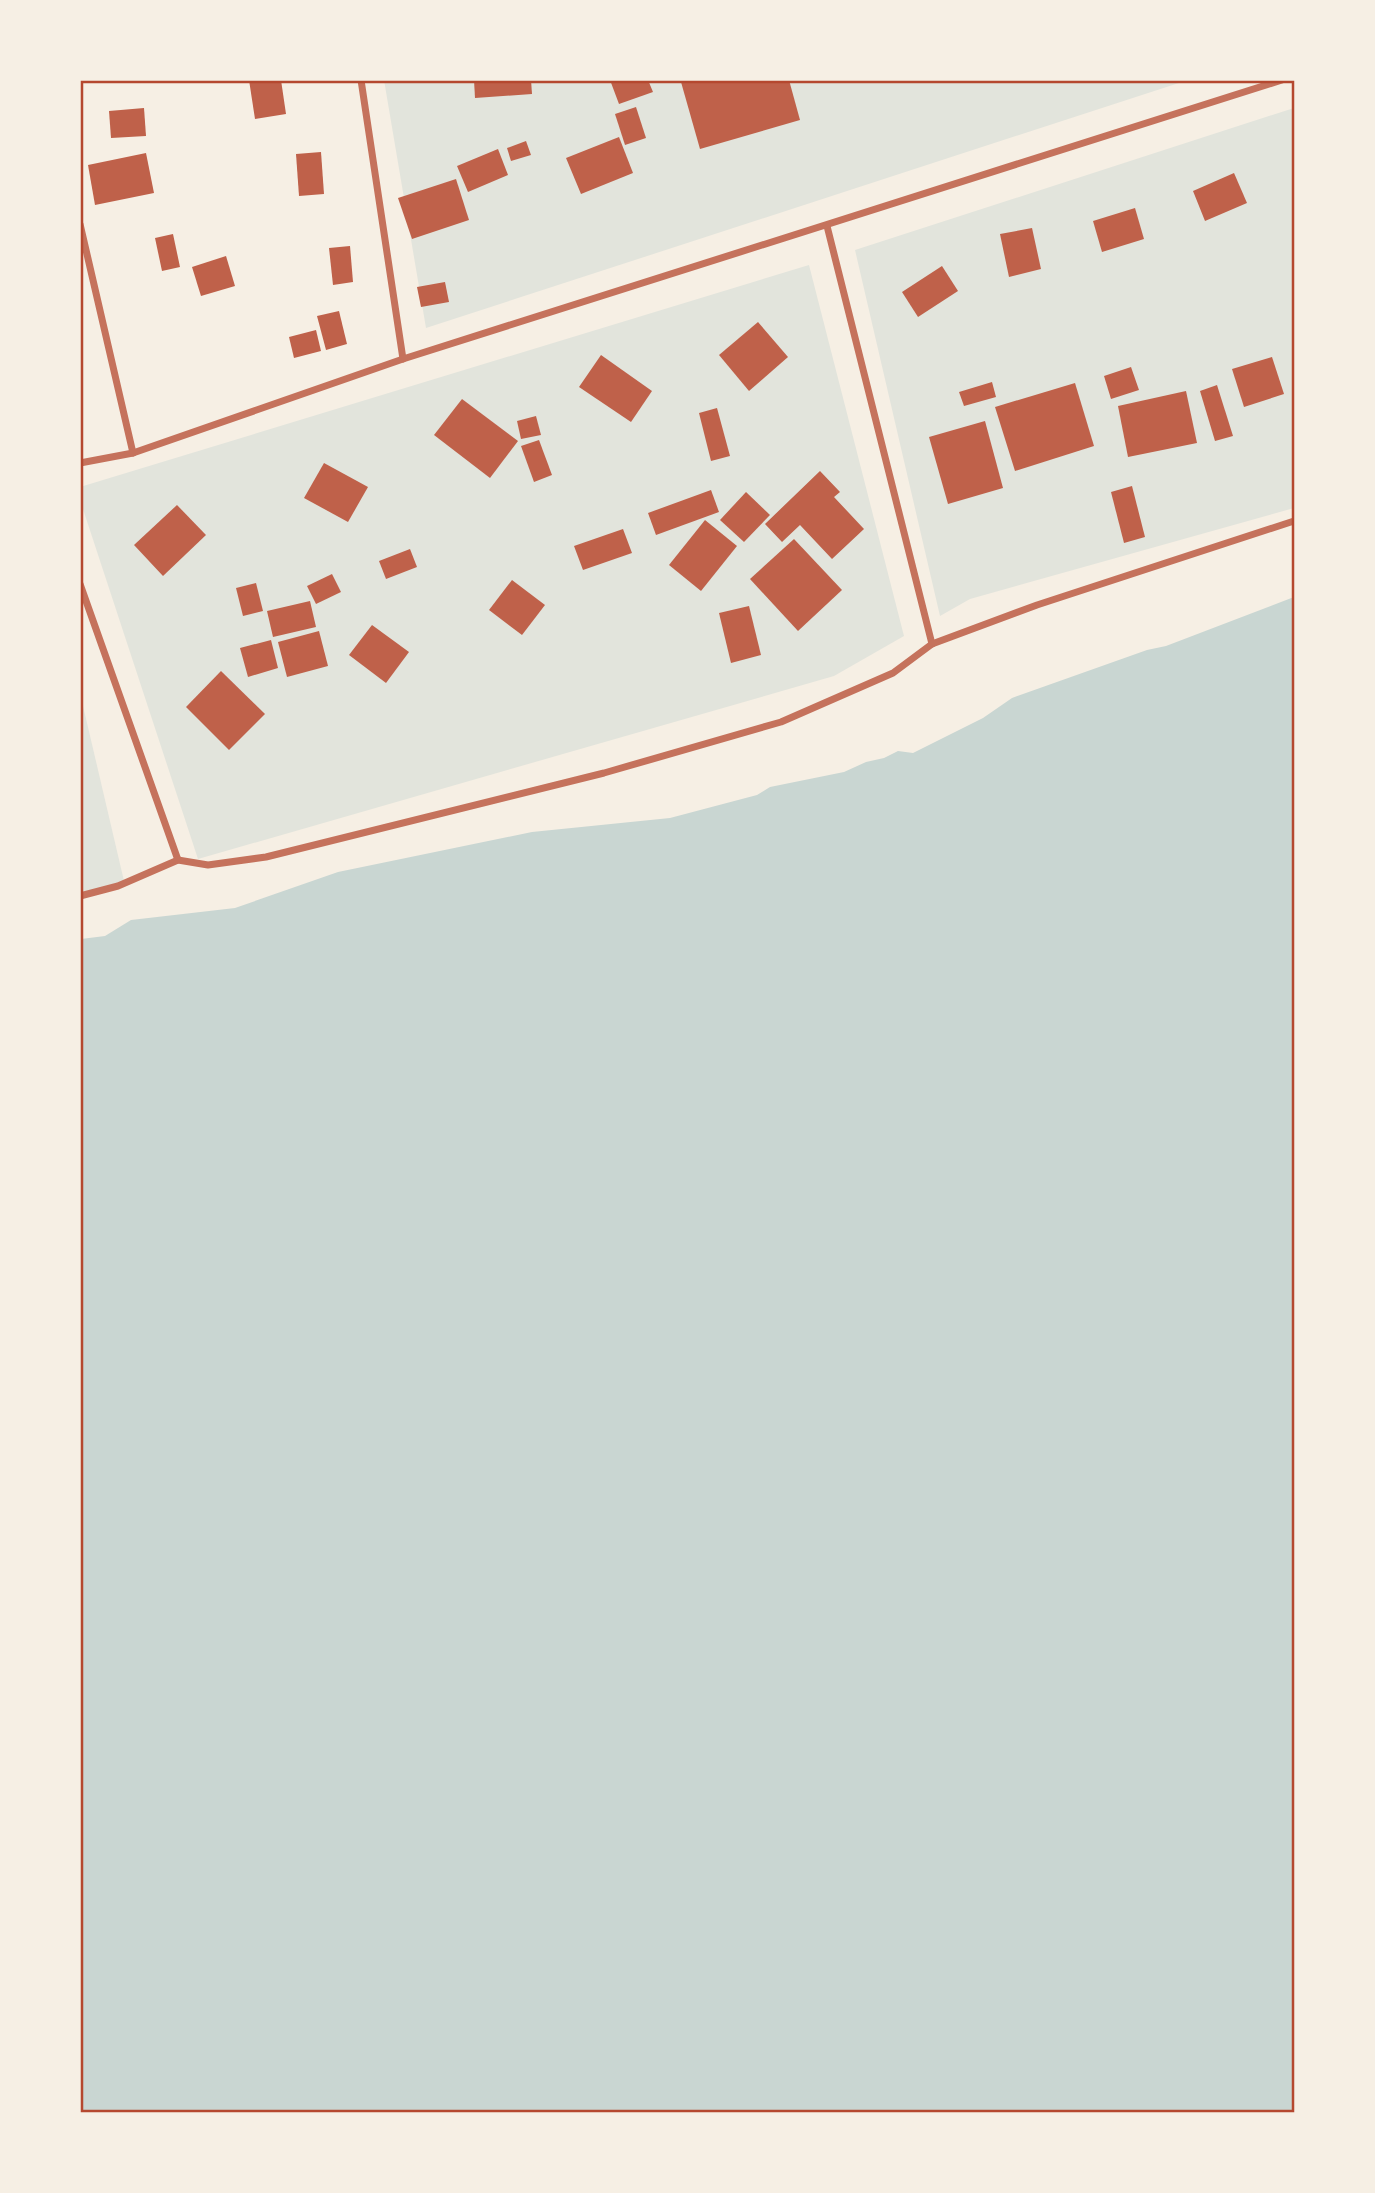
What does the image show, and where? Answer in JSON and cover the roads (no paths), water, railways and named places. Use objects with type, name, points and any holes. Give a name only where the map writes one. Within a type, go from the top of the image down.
[{"type":"street","points":[[361,80],[403,359]]},
{"type":"street","points":[[80,463],[133,453],[403,359],[1282,80]]},
{"type":"street","points":[[80,224],[133,453]]},
{"type":"street","points":[[827,226],[932,644]]},
{"type":"street","points":[[80,896],[118,886],[178,860],[208,866],[266,857],[604,772],[781,722],[893,673],[932,644],[1037,605],[1294,522]]},
{"type":"street","points":[[80,584],[178,860]]}]
